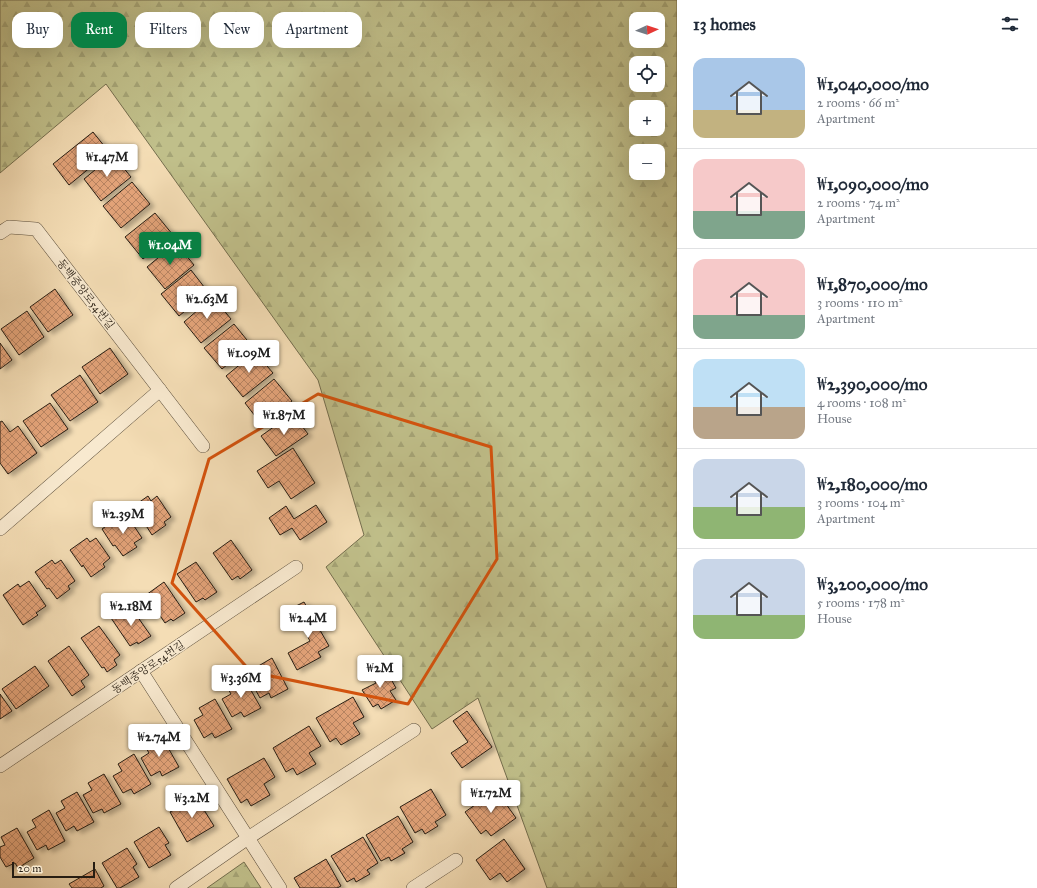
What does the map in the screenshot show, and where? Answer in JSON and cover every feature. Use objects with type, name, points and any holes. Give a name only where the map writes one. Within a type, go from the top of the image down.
[{"type":"lane","name":"동백중앙로54번길","points":[[0,233],[9,227],[36,229],[203,446]]},
{"type":"lane","points":[[0,530],[160,390]]},
{"type":"lane","name":"동백중앙로54번길","points":[[0,766],[296,567]]},
{"type":"lane","points":[[141,671],[280,888]]},
{"type":"lane","points":[[176,888],[248,838],[414,730]]},
{"type":"lane","points":[[413,888],[456,860]]},
{"type":"highlighted area","points":[[318,394],[491,447],[497,559],[408,704],[251,672],[172,583],[209,459]]},
{"type":"green space","points":[[0,0],[677,0],[677,888],[547,888],[478,698],[432,729],[326,567],[364,535],[318,380],[106,84],[0,173]]},
{"type":"green space","points":[[244,862],[261,888],[207,888]]},
{"type":"building","points":[[93,132],[109,152],[69,185],[53,164]]},
{"type":"building","points":[[113,155],[131,177],[101,201],[84,179]]},
{"type":"building","points":[[132,182],[150,204],[121,228],[103,206]]},
{"type":"building","points":[[155,213],[173,235],[143,259],[125,237]]},
{"type":"building","points":[[176,243],[194,265],[165,289],[147,267]]},
{"type":"building","points":[[191,270],[208,292],[179,316],[161,294]]},
{"type":"building","points":[[55,289],[73,315],[48,332],[30,307]]},
{"type":"building","points":[[213,297],[231,319],[201,343],[184,322]]},
{"type":"building","points":[[27,311],[44,337],[19,355],[1,329]]},
{"type":"building","points":[[234,324],[251,345],[222,369],[204,348]]},
{"type":"building","points":[[0,343],[12,360],[0,369]]},
{"type":"building","points":[[110,348],[128,374],[100,394],[82,367]]},
{"type":"building","points":[[255,352],[273,373],[243,397],[226,376]]},
{"type":"building","points":[[80,375],[98,402],[70,421],[51,395]]},
{"type":"building","points":[[274,379],[292,401],[262,425],[245,403]]},
{"type":"building","points":[[50,403],[68,429],[41,447],[23,421]]},
{"type":"building","points":[[289,416],[295,424],[299,422],[308,434],[276,456],[261,436]]},
{"type":"building","points":[[2,421],[10,432],[18,426],[37,453],[8,474],[0,463],[0,422]]},
{"type":"building","points":[[293,448],[315,483],[291,499],[279,481],[268,488],[257,471]]},
{"type":"building","points":[[148,496],[151,501],[157,496],[171,517],[164,522],[166,525],[152,535],[145,524],[143,525],[131,508]]},
{"type":"building","points":[[316,505],[327,522],[300,540],[292,528],[280,535],[269,518],[286,506],[294,519]]},
{"type":"building","points":[[119,517],[122,522],[128,517],[142,538],[134,543],[137,547],[123,556],[115,545],[113,546],[102,529]]},
{"type":"building","points":[[87,538],[90,542],[96,538],[110,558],[103,564],[105,567],[91,577],[70,550]]},
{"type":"building","points":[[231,540],[252,570],[240,579],[238,576],[232,580],[213,553]]},
{"type":"building","points":[[52,560],[55,564],[61,560],[75,581],[68,586],[70,589],[57,599],[49,588],[47,589],[35,572]]},
{"type":"building","points":[[196,562],[217,592],[205,600],[203,598],[196,602],[177,574]]},
{"type":"building","points":[[29,581],[46,606],[36,613],[38,615],[23,625],[3,595],[18,584],[20,587]]},
{"type":"building","points":[[164,582],[185,613],[173,621],[171,619],[165,623],[146,595]]},
{"type":"building","points":[[304,602],[329,646],[318,652],[321,657],[297,670],[288,653],[310,641],[292,608]]},
{"type":"building","points":[[130,606],[151,636],[138,644],[137,642],[130,646],[111,618]]},
{"type":"building","points":[[99,626],[120,655],[114,660],[117,665],[107,672],[104,667],[102,668],[81,638]]},
{"type":"building","points":[[69,646],[89,675],[81,681],[85,687],[72,696],[48,661]]},
{"type":"building","points":[[272,658],[288,689],[271,698],[269,693],[260,698],[250,680],[259,675],[255,668]]},
{"type":"building","points":[[383,665],[396,688],[390,691],[396,700],[381,709],[378,704],[373,707],[362,690],[376,683],[370,673]]},
{"type":"building","points":[[35,666],[49,686],[16,709],[2,689]]},
{"type":"building","points":[[244,678],[261,708],[244,717],[241,712],[232,717],[222,699],[231,694],[227,687]]},
{"type":"building","points":[[0,694],[12,711],[0,719]]},
{"type":"building","points":[[353,697],[364,717],[353,723],[360,734],[341,745],[336,738],[330,742],[316,718]]},
{"type":"building","points":[[215,699],[232,729],[215,738],[212,733],[204,738],[194,720],[203,715],[199,708]]},
{"type":"building","points":[[467,711],[492,747],[462,768],[451,753],[468,742],[453,721]]},
{"type":"building","points":[[309,726],[321,746],[309,753],[316,764],[297,775],[293,768],[286,772],[273,748]]},
{"type":"building","points":[[162,737],[179,767],[162,776],[160,771],[151,776],[141,758],[149,753],[145,746]]},
{"type":"building","points":[[134,754],[151,784],[134,794],[131,789],[123,793],[113,776],[122,771],[118,764]]},
{"type":"building","points":[[264,758],[275,777],[264,784],[270,795],[251,806],[247,799],[241,803],[227,779]]},
{"type":"building","points":[[104,774],[121,804],[104,813],[102,809],[93,813],[83,795],[92,790],[88,783]]},
{"type":"building","points":[[431,789],[446,815],[435,822],[438,826],[425,834],[422,829],[415,833],[400,807]]},
{"type":"building","points":[[496,790],[516,818],[491,836],[486,830],[481,834],[465,812]]},
{"type":"building","points":[[77,792],[94,822],[77,831],[74,826],[66,831],[56,813],[65,808],[61,801]]},
{"type":"building","points":[[196,797],[214,826],[187,842],[170,812]]},
{"type":"building","points":[[49,810],[65,841],[48,850],[46,845],[37,850],[27,832],[36,827],[32,820]]},
{"type":"building","points":[[398,816],[413,842],[402,849],[405,853],[391,861],[389,857],[381,861],[366,835]]},
{"type":"building","points":[[159,827],[169,843],[165,845],[171,855],[149,868],[134,842]]},
{"type":"building","points":[[17,828],[34,858],[18,868],[15,863],[6,867],[0,857],[0,847],[5,845],[1,837]]},
{"type":"building","points":[[363,837],[378,863],[367,870],[370,874],[356,882],[354,878],[347,882],[331,856]]},
{"type":"building","points":[[504,839],[525,869],[507,882],[500,873],[490,880],[476,860]]},
{"type":"building","points":[[127,848],[137,864],[133,867],[139,877],[120,888],[117,888],[102,863]]},
{"type":"building","points":[[326,859],[341,886],[337,888],[300,888],[294,878]]},
{"type":"building","points":[[95,869],[104,886],[101,888],[72,888],[69,884]]}]
